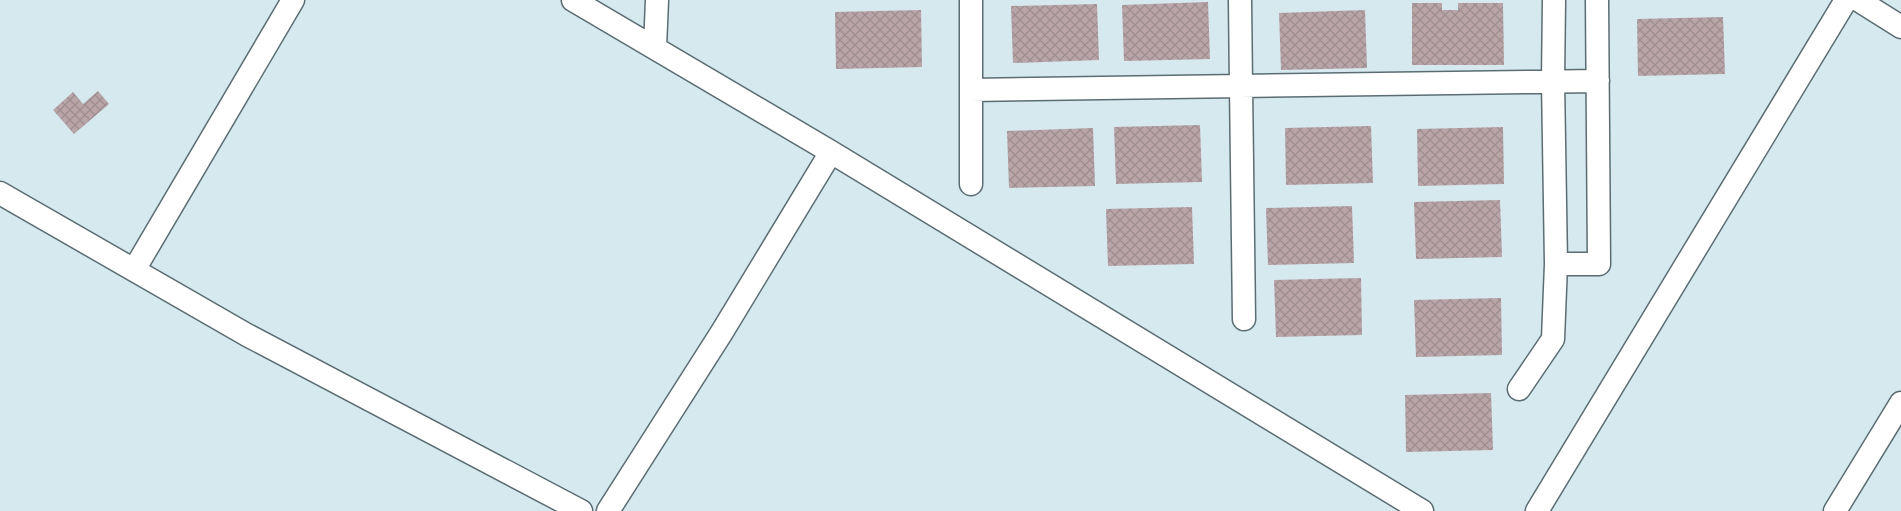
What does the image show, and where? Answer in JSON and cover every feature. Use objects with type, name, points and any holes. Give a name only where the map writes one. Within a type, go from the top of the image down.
[{"type":"street","points":[[134,270],[293,0]]},
{"type":"street","points":[[573,0],[831,152],[1422,511]]},
{"type":"street","points":[[654,48],[657,0]]},
{"type":"street","points":[[971,0],[971,184]]},
{"type":"street","points":[[1240,0],[1244,319]]},
{"type":"street","points":[[1519,388],[1552,339],[1556,264],[1553,81],[1554,0]]},
{"type":"street","points":[[1556,264],[1599,264],[1597,0]]},
{"type":"street","points":[[1537,511],[1846,0]]},
{"type":"street","points":[[1858,0],[1901,27]]},
{"type":"street","points":[[971,90],[1598,81]]},
{"type":"street","points":[[608,511],[722,332],[831,152]]},
{"type":"street","points":[[0,193],[247,335],[581,511]]},
{"type":"street","points":[[1835,511],[1901,403]]},
{"type":"building","points":[[1208,2],[1210,59],[1124,61],[1122,5]]},
{"type":"building","points":[[1412,3],[1442,3],[1442,10],[1458,10],[1458,3],[1503,3],[1504,65],[1412,65]]},
{"type":"building","points":[[1097,4],[1099,60],[1013,63],[1011,6]]},
{"type":"building","points":[[921,10],[922,67],[836,69],[835,12]]},
{"type":"building","points":[[1365,10],[1367,68],[1281,70],[1279,13]]},
{"type":"building","points":[[1723,17],[1725,74],[1638,76],[1637,19]]},
{"type":"building","points":[[98,91],[109,104],[74,134],[53,110],[73,92],[83,104]]},
{"type":"building","points":[[1200,125],[1202,182],[1116,184],[1114,127]]},
{"type":"building","points":[[1371,126],[1373,183],[1286,185],[1285,128]]},
{"type":"building","points":[[1503,127],[1504,184],[1418,186],[1417,129]]},
{"type":"building","points":[[1093,128],[1095,186],[1009,188],[1007,131]]},
{"type":"building","points":[[1500,200],[1502,257],[1416,259],[1414,202]]},
{"type":"building","points":[[1352,206],[1354,263],[1268,265],[1266,208]]},
{"type":"building","points":[[1192,207],[1194,264],[1108,266],[1106,209]]},
{"type":"building","points":[[1361,278],[1362,335],[1276,337],[1274,280]]},
{"type":"building","points":[[1501,298],[1502,355],[1416,357],[1414,300]]},
{"type":"building","points":[[1491,393],[1493,450],[1406,452],[1405,395]]}]
